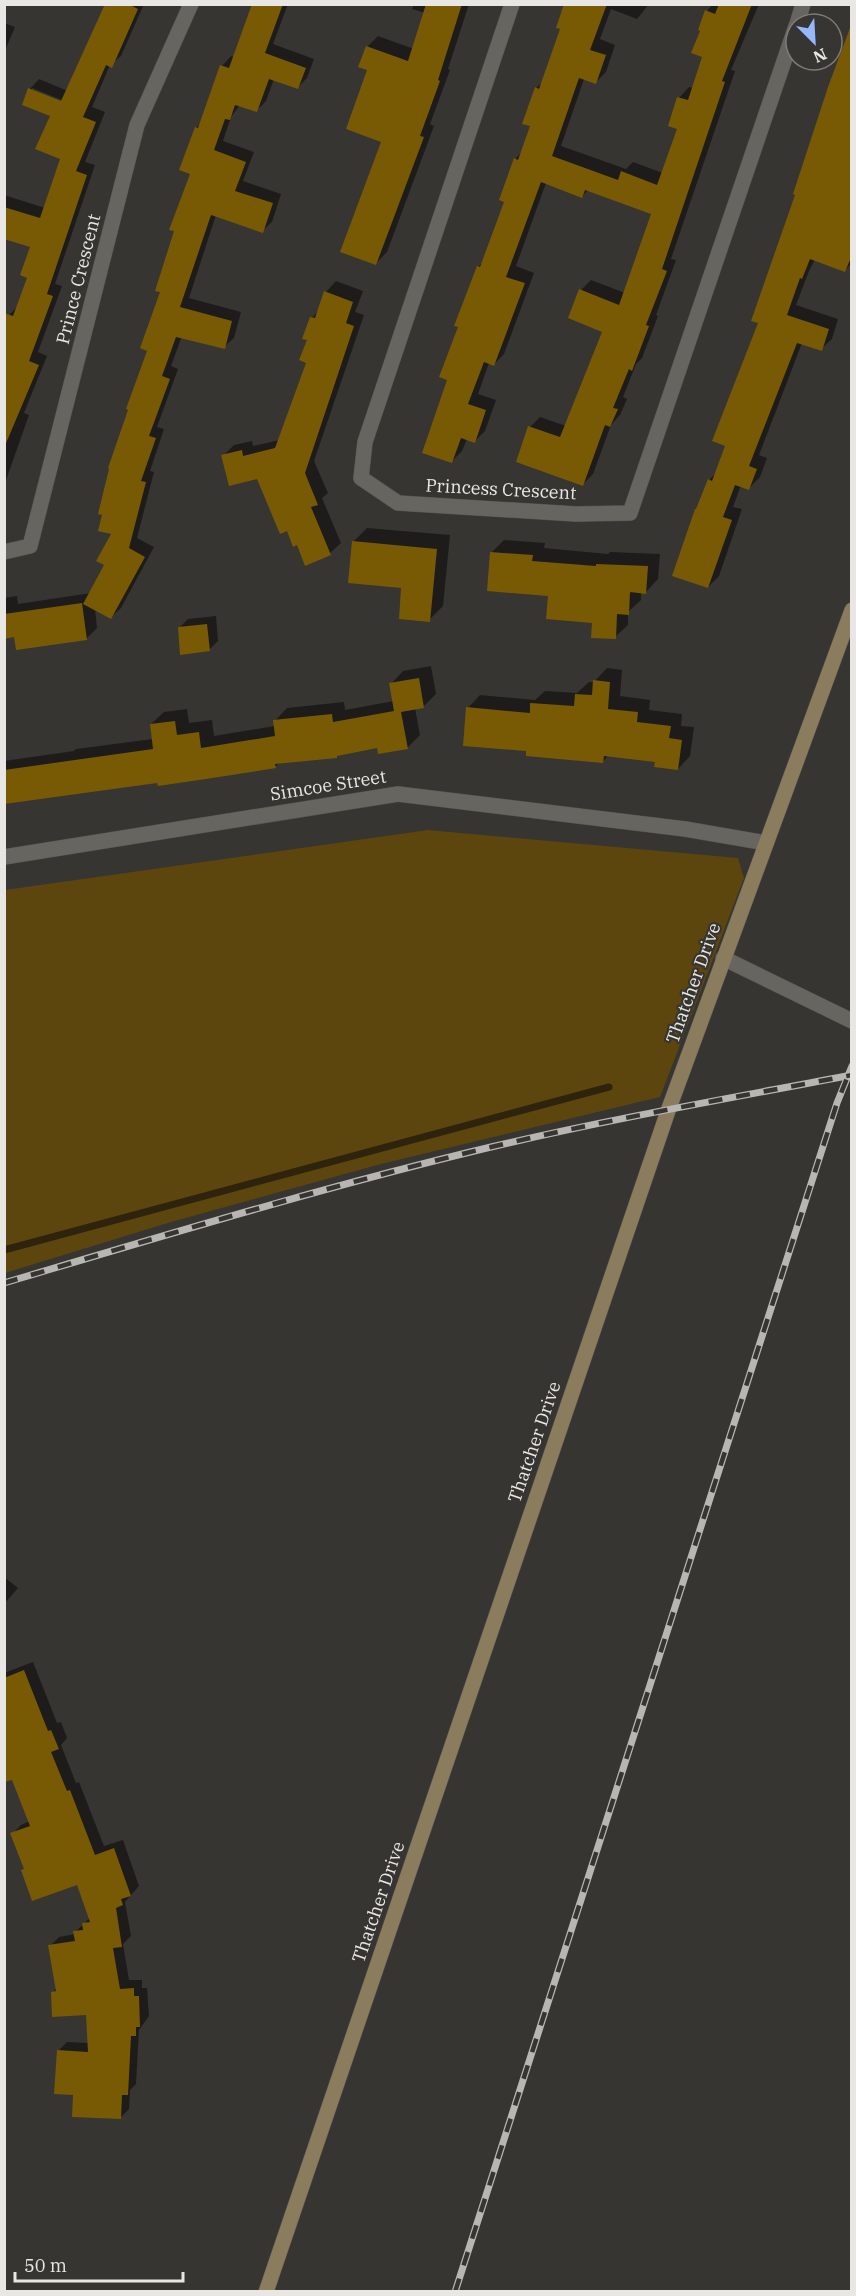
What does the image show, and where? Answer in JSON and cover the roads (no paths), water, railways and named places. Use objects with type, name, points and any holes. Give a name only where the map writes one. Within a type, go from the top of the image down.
[{"type":"main road","name":"Thatcher Drive","points":[[266,2292],[664,1122],[852,610]]},
{"type":"street","name":"Prince Crescent","points":[[4,552],[30,546],[137,125],[191,4]]},
{"type":"street","name":"Princess Crescent","points":[[512,4],[365,442],[361,478],[398,503],[576,514],[630,513],[784,60]]},
{"type":"street","name":"Simcoe Street","points":[[4,857],[398,794],[685,829],[766,843]]},
{"type":"street","points":[[723,958],[852,1021]]},
{"type":"waterway","points":[[4,1250],[609,1087]]},
{"type":"railway","points":[[455,2292],[837,1103],[852,1066]]},
{"type":"railway","points":[[4,1283],[186,1229],[491,1147],[626,1118],[852,1075]]}]
